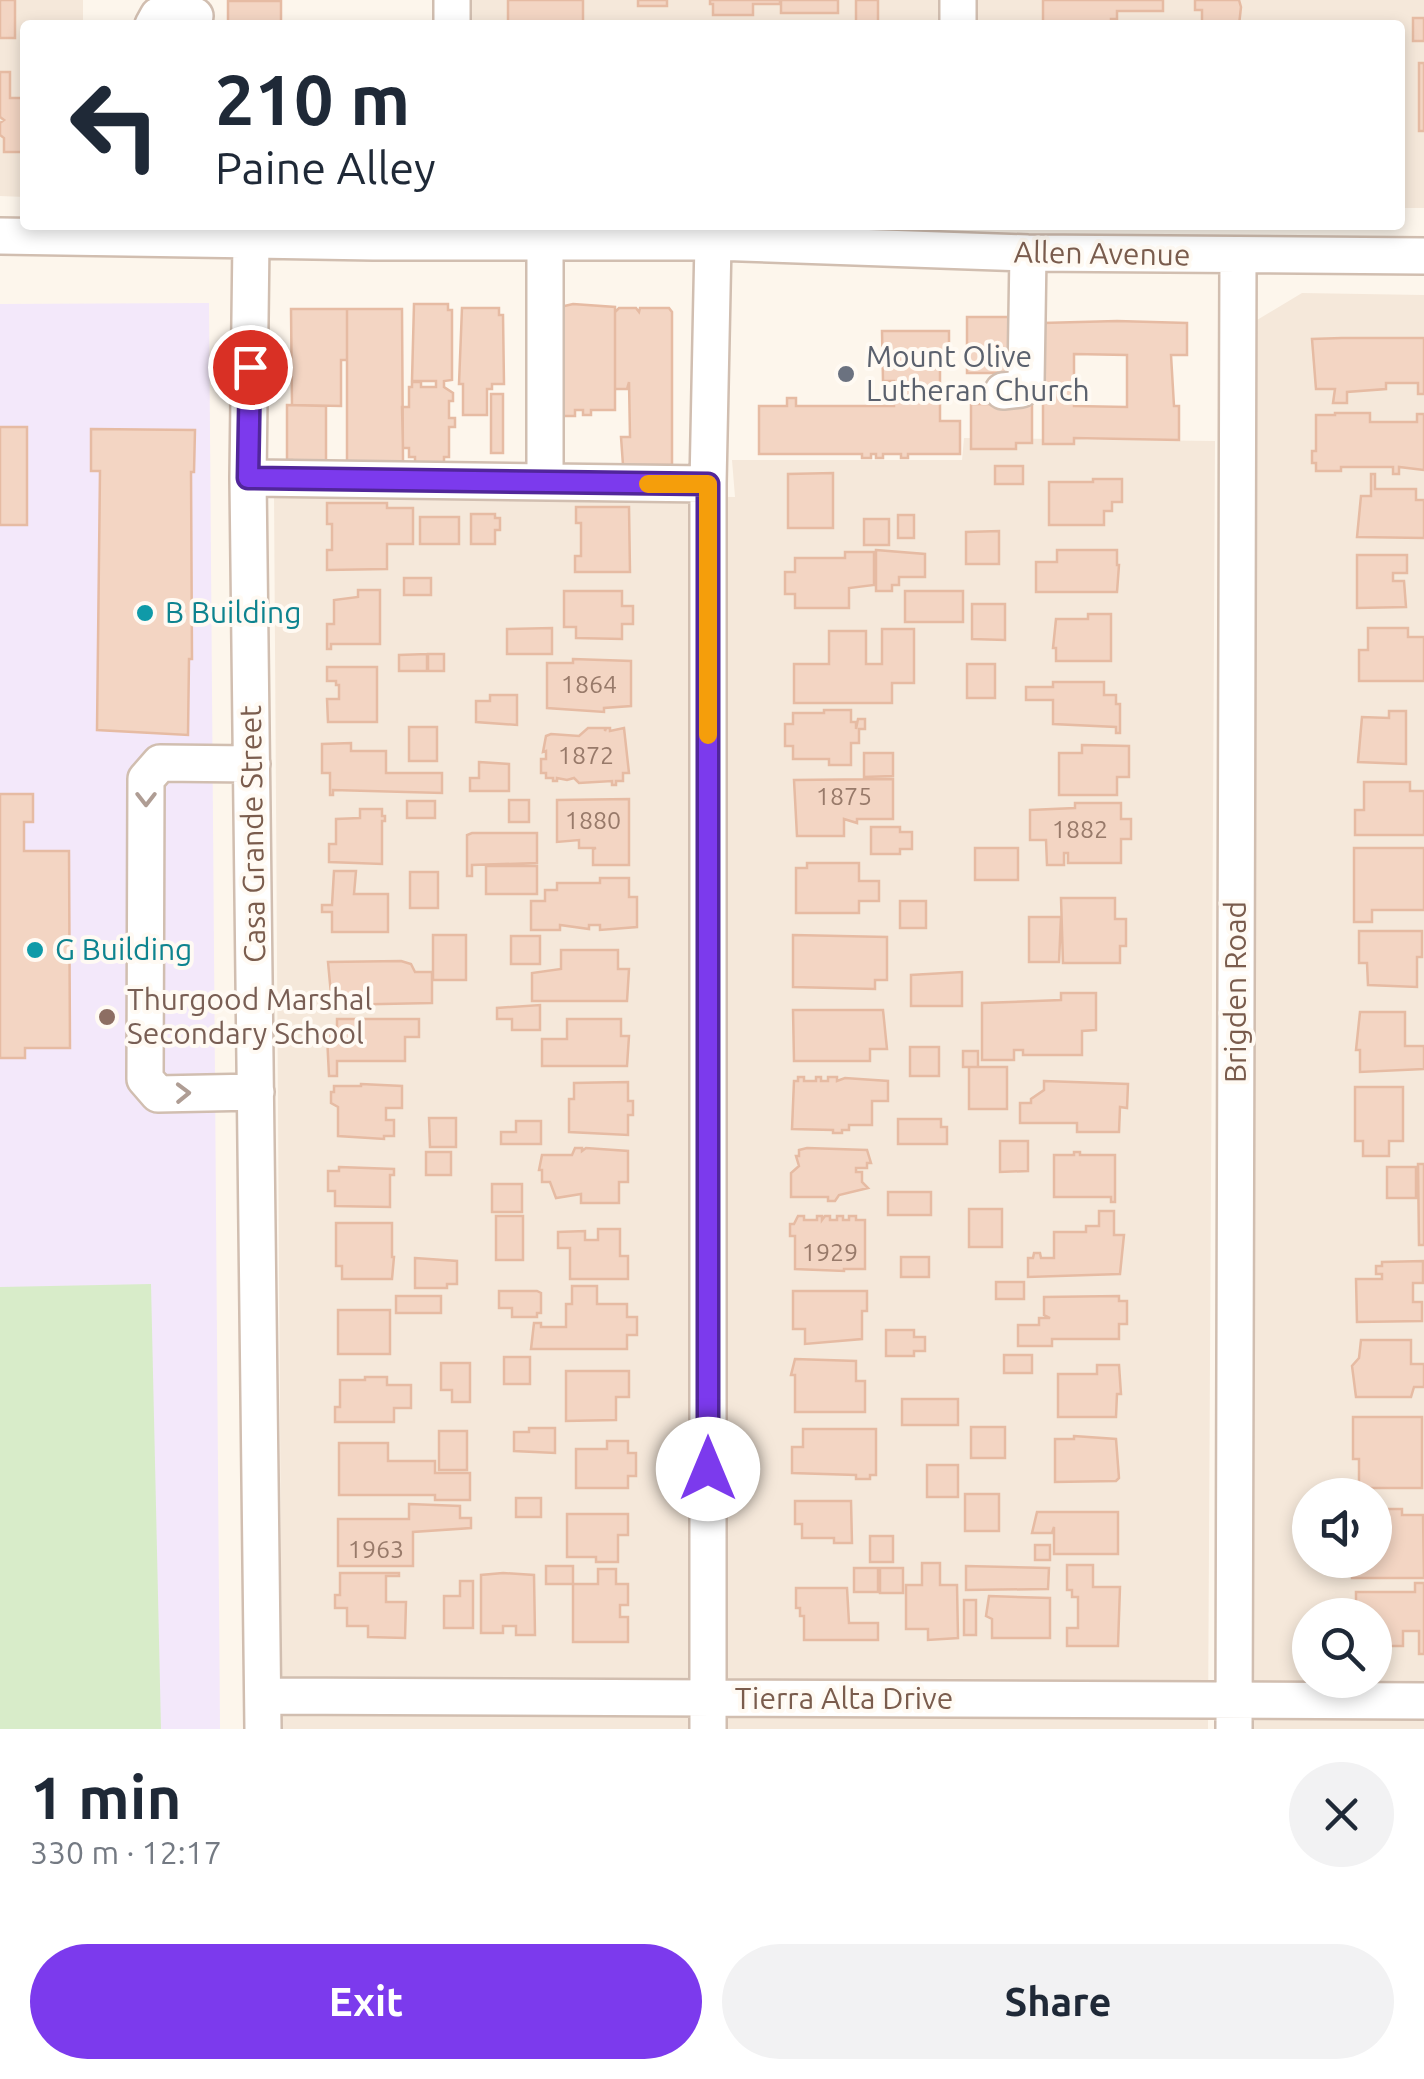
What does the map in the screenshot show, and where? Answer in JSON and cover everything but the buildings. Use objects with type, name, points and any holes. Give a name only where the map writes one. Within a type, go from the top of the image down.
[{"type":"street","points":[[156,20],[158,16],[195,16]]},
{"type":"street","name":"Allen Avenue","points":[[0,236],[141,232],[252,240],[373,233],[454,234],[545,242],[961,238],[1028,252],[1424,256]]},
{"type":"street","name":"Casa Grande Street","points":[[252,240],[248,478],[263,1712]]},
{"type":"street","points":[[545,242],[545,482]]},
{"type":"street","points":[[708,1714],[708,484],[713,242]]},
{"type":"street","points":[[1002,391],[1022,389],[1026,383],[1028,252]]},
{"type":"street","name":"Brigden Road","points":[[1234,1714],[1238,256]]},
{"type":"street","points":[[248,478],[708,484]]},
{"type":"street","points":[[252,764],[160,763],[146,778],[145,1079],[158,1094],[256,1092]]},
{"type":"street","name":"Tierra Alta Drive","points":[[263,1712],[1234,1714],[1424,1700]]},
{"type":"shaded area","points":[[0,0],[83,0],[83,20],[20,20],[20,197],[0,196]]},
{"type":"shaded area","points":[[468,0],[1424,0],[1424,208],[1405,208],[1405,20],[468,20]]},
{"type":"shaded area","points":[[1302,293],[1424,295],[1424,1729],[1252,1729],[1257,320]]},
{"type":"shaded area","name":"Thurgood Marshal Secondary School","points":[[209,303],[220,1729],[0,1729],[0,304]]},
{"type":"shaded area","points":[[964,438],[1215,441],[1208,1729],[282,1729],[274,492],[735,497],[732,460],[962,460]]},
{"type":"green space","points":[[151,1284],[161,1729],[0,1729],[0,1287]]},
{"type":"slow traffic","points":[[648,484],[708,484],[708,735]]},
{"type":"place","name":"Mount Olive Lutheran Church","points":[[846,374]]},
{"type":"place","name":"B Building","points":[[145,613]]},
{"type":"place","name":"G Building","points":[[35,950]]},
{"type":"place","name":"Thurgood Marshal Secondary School","points":[[107,1017]]},
{"type":"route","points":[[250,367],[248,478],[708,484],[708,1469]]}]
